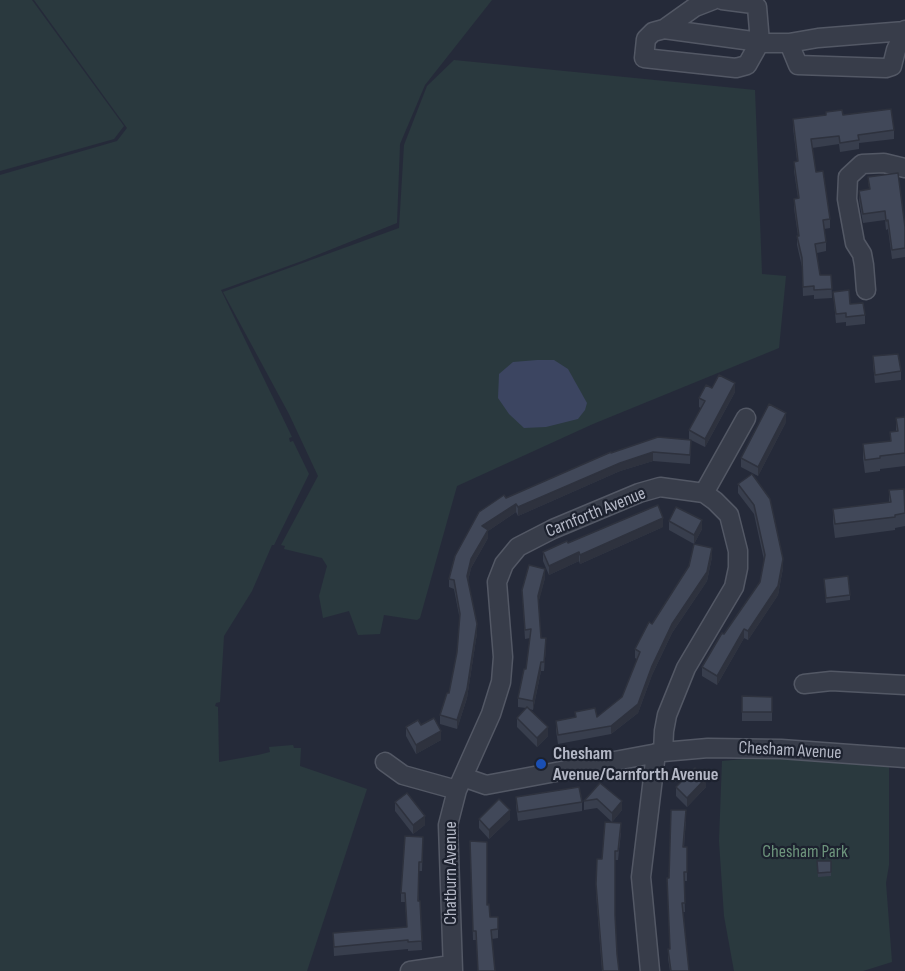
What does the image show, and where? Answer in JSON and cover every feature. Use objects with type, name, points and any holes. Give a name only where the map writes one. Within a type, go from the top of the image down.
[{"type":"street","points":[[713,0],[695,7],[664,29],[653,32],[646,39],[644,58],[736,68],[747,65],[760,42],[757,8],[753,4],[722,0]]},
{"type":"street","points":[[664,29],[760,42],[789,43],[905,30],[892,66],[886,68],[798,65],[789,43]]},
{"type":"street","points":[[866,290],[862,254],[855,243],[847,199],[848,177],[862,164],[884,163],[905,168]]},
{"type":"street","points":[[650,971],[641,877],[659,752],[671,705],[686,668],[734,587],[738,568],[738,551],[729,515],[704,493],[746,418]]},
{"type":"street","name":"Carnforth Avenue","points":[[460,783],[491,714],[501,682],[503,649],[497,582],[504,564],[511,555],[519,547],[553,529],[639,493],[660,487],[704,493]]},
{"type":"street","points":[[804,684],[831,681],[905,684]]},
{"type":"street","name":"Chesham Avenue","points":[[385,762],[403,775],[486,785],[659,752],[708,748],[781,749],[905,758]]},
{"type":"street","name":"Chatburn Avenue","points":[[452,968],[447,825],[460,783]]},
{"type":"street","points":[[410,971],[452,968]]},
{"type":"green space","points":[[0,0],[32,0],[124,126],[114,139],[0,171]]},
{"type":"green space","points":[[34,0],[492,0],[425,85],[400,144],[397,223],[221,290],[292,437],[289,438],[290,442],[293,441],[309,474],[272,545],[252,591],[224,636],[220,702],[215,706],[218,707],[219,762],[270,752],[269,747],[293,745],[294,748],[301,748],[300,766],[367,789],[307,971],[0,971],[0,175],[117,141],[127,128]]},
{"type":"green space","points":[[454,60],[755,90],[762,274],[786,276],[779,348],[593,424],[457,486],[420,618],[417,620],[384,615],[380,634],[358,635],[349,611],[323,618],[319,596],[327,566],[322,558],[284,549],[285,546],[281,545],[318,476],[289,414],[223,292],[399,228],[404,145],[427,86]]},
{"type":"green space","name":"Chesham Park","points":[[777,756],[889,765],[889,865],[886,883],[892,962],[863,971],[734,971],[724,916],[719,841],[722,761]]},
{"type":"water","points":[[554,360],[568,369],[587,403],[578,419],[546,427],[524,428],[509,414],[498,398],[499,374],[513,362]]},
{"type":"building","points":[[891,109],[894,130],[858,135],[859,140],[840,143],[839,136],[811,139],[816,172],[823,171],[830,219],[823,220],[826,242],[815,244],[820,275],[831,275],[832,289],[814,290],[814,286],[803,287],[802,258],[797,236],[799,236],[794,199],[799,198],[794,162],[798,161],[793,119],[826,115],[826,112],[842,110],[843,115]]},
{"type":"building","points":[[898,173],[905,227],[905,248],[892,250],[885,211],[863,214],[859,191],[870,189],[868,177]]},
{"type":"building","points":[[849,290],[850,304],[863,303],[865,315],[846,317],[846,313],[836,314],[833,292]]},
{"type":"building","points":[[898,354],[901,371],[875,375],[873,356]]},
{"type":"building","points":[[719,375],[735,383],[705,439],[689,430],[705,401],[699,398],[706,385],[712,388]]},
{"type":"building","points":[[769,404],[786,413],[758,467],[741,458]]},
{"type":"building","points":[[905,417],[905,453],[865,460],[863,444],[891,441],[890,432],[898,431],[896,418]]},
{"type":"building","points":[[658,437],[691,440],[690,455],[653,452],[620,463],[518,507],[516,504],[482,526],[488,530],[471,559],[467,576],[477,624],[467,689],[457,720],[440,715],[447,693],[449,693],[457,652],[460,614],[454,580],[449,579],[455,556],[479,512],[504,495],[506,498],[611,452]]},
{"type":"building","points":[[752,474],[770,499],[783,559],[778,586],[748,631],[744,629],[717,676],[702,667],[722,633],[724,634],[760,582],[765,555],[754,505],[738,484]]},
{"type":"building","points":[[904,489],[905,513],[895,515],[895,517],[835,524],[833,509],[891,502],[889,490]]},
{"type":"building","points":[[658,505],[663,518],[580,555],[579,552],[549,566],[543,552]]},
{"type":"building","points":[[676,507],[702,520],[694,535],[669,521]]},
{"type":"building","points":[[694,544],[712,548],[707,572],[672,624],[652,666],[638,704],[611,726],[558,735],[556,721],[576,717],[575,712],[595,708],[597,717],[622,697],[640,652],[635,649],[649,622],[652,624],[689,566]]},
{"type":"building","points":[[529,565],[545,569],[538,596],[541,638],[546,638],[544,662],[541,662],[533,701],[518,698],[524,669],[526,669],[531,629],[525,630],[522,590]]},
{"type":"building","points":[[848,576],[850,595],[826,598],[824,579]]},
{"type":"building","points":[[742,696],[772,697],[772,712],[742,712]]},
{"type":"building","points":[[527,707],[548,727],[537,738],[517,718]]},
{"type":"building","points":[[434,718],[441,731],[416,745],[406,727],[418,720],[421,725]]},
{"type":"building","points":[[695,768],[706,778],[687,798],[676,787]]},
{"type":"building","points":[[600,783],[622,801],[612,813],[597,799],[584,801]]},
{"type":"building","points":[[579,787],[582,802],[518,812],[516,797]]},
{"type":"building","points":[[407,793],[425,816],[413,825],[395,802]]},
{"type":"building","points":[[499,799],[510,810],[489,830],[479,819]]},
{"type":"building","points":[[671,810],[686,810],[683,847],[687,847],[687,872],[684,872],[685,903],[682,903],[689,971],[671,971],[668,949],[670,949],[667,878],[669,878]]},
{"type":"building","points":[[605,822],[621,823],[618,851],[615,851],[615,915],[619,971],[603,971],[596,884],[597,859],[602,859]]},
{"type":"building","points":[[405,836],[423,837],[422,862],[419,862],[418,901],[420,901],[422,941],[408,942],[408,940],[334,947],[333,933],[407,927],[405,893],[401,893]]},
{"type":"building","points":[[470,841],[487,842],[487,905],[489,904],[490,917],[498,917],[498,929],[491,930],[495,971],[478,971],[476,931],[473,931]]},
{"type":"building","points":[[817,861],[831,861],[831,872],[818,873]]},
{"type":"place","name":"Chesham Avenue/Carnforth Avenue","points":[[541,764]]}]
